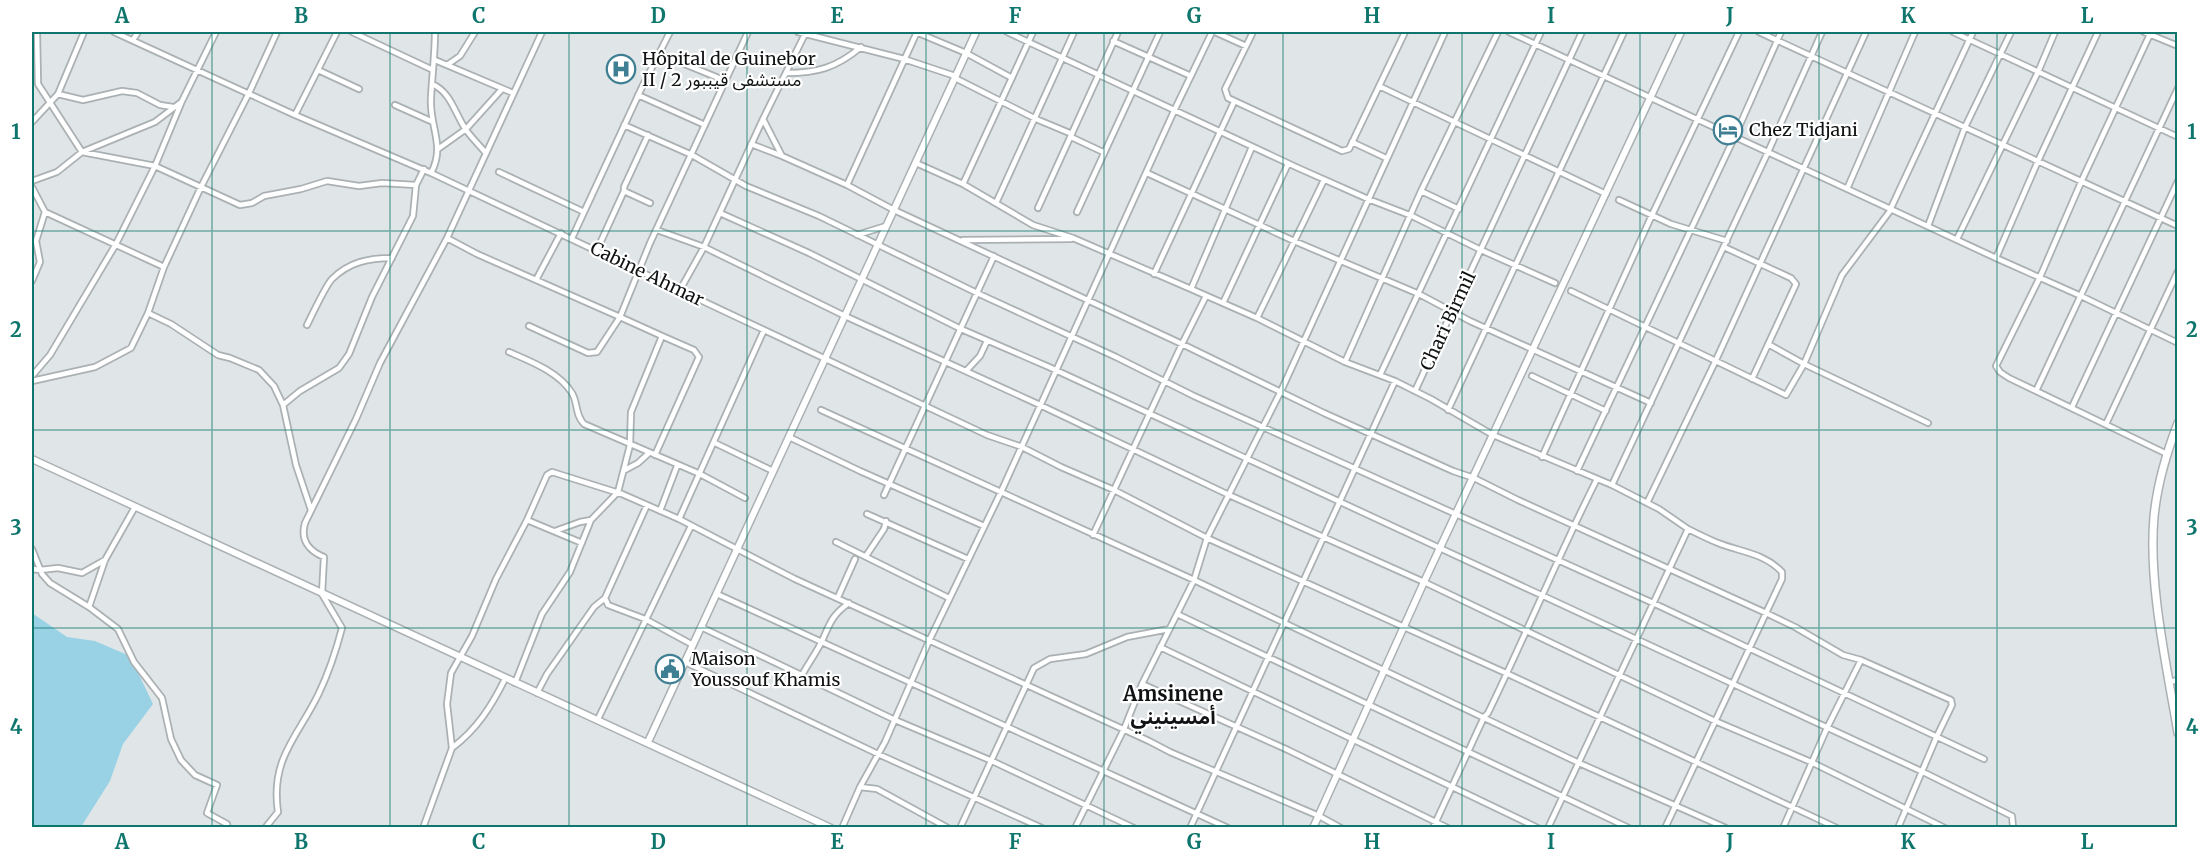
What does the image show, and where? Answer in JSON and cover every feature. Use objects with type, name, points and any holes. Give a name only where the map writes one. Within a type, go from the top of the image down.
[{"type":"main road","points":[[2178,423],[2157,494],[2153,542],[2156,593],[2178,733]]},
{"type":"street","points":[[37,32],[38,84],[82,153],[155,166],[240,205],[252,203],[264,196],[327,181],[359,186],[382,183],[416,184]]},
{"type":"street","points":[[32,122],[58,94],[84,32]]},
{"type":"street","name":"Cabine Ahmar","points":[[114,32],[295,115],[424,169],[987,435],[1022,447],[1114,490],[1207,538],[1404,626],[1837,828]]},
{"type":"street","points":[[133,40],[138,32]]},
{"type":"street","points":[[32,376],[50,355],[116,244],[155,166],[182,101],[216,32]]},
{"type":"street","points":[[32,381],[95,367],[131,348],[148,312],[164,267],[277,32]]},
{"type":"street","points":[[295,115],[337,32]]},
{"type":"street","points":[[352,32],[433,70]]},
{"type":"street","points":[[431,173],[438,161],[431,106],[435,32]]},
{"type":"street","points":[[447,65],[460,56],[475,32]]},
{"type":"street","points":[[265,828],[278,812],[275,786],[288,746],[318,694],[335,654],[342,628],[322,594],[324,557],[311,552],[304,539],[303,530],[380,363],[447,238],[542,32]]},
{"type":"street","points":[[572,238],[638,95],[670,32]]},
{"type":"street","points":[[529,326],[588,353],[597,352],[620,317],[657,230],[748,32]]},
{"type":"street","points":[[798,32],[904,59],[955,77],[1000,102],[1103,152]]},
{"type":"street","points":[[847,185],[917,32],[966,53],[1012,78]]},
{"type":"street","points":[[648,742],[976,32]]},
{"type":"street","points":[[1007,32],[1288,164],[1368,200],[1412,216],[1555,283]]},
{"type":"street","points":[[963,184],[1033,32]]},
{"type":"street","points":[[996,203],[1074,32]]},
{"type":"street","points":[[1038,208],[1118,32]]},
{"type":"street","points":[[1077,212],[1158,32]]},
{"type":"street","points":[[980,533],[1022,447],[1174,111],[1214,32],[1246,46]]},
{"type":"street","points":[[1253,32],[1226,89],[1228,98],[1342,151],[1350,149],[1406,32]]},
{"type":"street","points":[[1075,828],[1124,729],[1142,684],[1194,580],[1207,538],[1281,391],[1445,32]]},
{"type":"street","points":[[1346,362],[1421,191],[1456,123],[1498,32]]},
{"type":"street","points":[[1509,32],[2178,343]]},
{"type":"street","points":[[1380,375],[1541,32]]},
{"type":"street","name":"Chari Birmil","points":[[1415,391],[1582,32]]},
{"type":"street","points":[[1448,410],[1624,32]]},
{"type":"street","points":[[1313,828],[1386,671],[1424,582],[1681,32]]},
{"type":"street","points":[[1542,456],[1739,32]]},
{"type":"street","points":[[1759,32],[2178,226]]},
{"type":"street","points":[[1577,471],[1735,136],[1781,32]]},
{"type":"street","points":[[1612,485],[1724,248],[1822,32]]},
{"type":"street","points":[[1647,503],[1716,360],[1866,32]]},
{"type":"street","points":[[1847,189],[1915,32]]},
{"type":"street","points":[[1953,32],[2178,137]]},
{"type":"street","points":[[1571,291],[1679,341],[1786,395],[1804,364],[1842,276],[1891,210],[1973,32]]},
{"type":"street","points":[[1928,226],[1965,127],[2011,32]]},
{"type":"street","points":[[1957,239],[2055,32]]},
{"type":"street","points":[[1996,258],[2098,32]]},
{"type":"street","points":[[2167,454],[2009,378],[1996,366],[2040,277],[2148,32],[2178,46]]},
{"type":"street","points":[[681,290],[704,247],[805,34]]},
{"type":"street","points":[[1113,40],[1191,76]]},
{"type":"street","points":[[786,73],[819,71],[839,63],[861,47]]},
{"type":"street","points":[[660,54],[726,81]]},
{"type":"street","points":[[435,60],[513,93]]},
{"type":"street","points":[[318,70],[359,89]]},
{"type":"street","points":[[432,84],[440,88],[448,98],[465,129],[485,152]]},
{"type":"street","points":[[1379,86],[1560,170],[1606,194]]},
{"type":"street","points":[[438,149],[465,129],[502,88]]},
{"type":"street","points":[[2036,391],[2178,88]]},
{"type":"street","points":[[58,94],[83,100],[122,91],[137,93],[160,105],[174,107]]},
{"type":"street","points":[[638,95],[705,125]]},
{"type":"street","points":[[32,181],[57,172],[82,153],[155,122],[182,101]]},
{"type":"street","points":[[1154,274],[1234,102]]},
{"type":"street","points":[[395,105],[433,122]]},
{"type":"street","points":[[763,119],[782,156]]},
{"type":"street","points":[[624,125],[692,155],[735,179],[796,208],[819,216],[1165,382],[1653,603],[1984,759]]},
{"type":"street","points":[[597,250],[648,135]]},
{"type":"street","points":[[1352,142],[1386,158]]},
{"type":"street","points":[[751,144],[847,185],[957,240],[1371,434],[1453,471],[1474,477],[1671,568],[1795,627],[1843,655],[1862,660],[1951,700],[1953,705],[1921,771],[1898,828]]},
{"type":"street","points":[[1191,289],[1252,147]]},
{"type":"street","points":[[916,162],[963,184],[1033,225],[1073,238],[1257,318],[1346,362],[1395,381],[1493,435],[1612,485],[1647,503],[1688,529],[1719,544],[1758,555],[1782,572],[1782,579],[1665,828]]},
{"type":"street","points":[[1223,303],[1288,164]]},
{"type":"street","points":[[284,405],[300,391],[339,368],[349,354],[372,297],[413,216],[416,184],[424,169]]},
{"type":"street","points":[[499,172],[584,212]]},
{"type":"street","points":[[1147,173],[1293,241],[1419,294],[1487,329],[1650,403]]},
{"type":"street","points":[[1257,318],[1324,180]]},
{"type":"street","points":[[2072,407],[2178,181]]},
{"type":"street","points":[[32,187],[45,212],[164,267]]},
{"type":"street","points":[[624,191],[650,203]]},
{"type":"street","points":[[1421,191],[1459,209]]},
{"type":"street","points":[[1619,200],[1691,230],[1727,241]]},
{"type":"street","points":[[32,281],[40,262],[36,241],[45,212]]},
{"type":"street","points":[[720,213],[809,253],[961,329],[1921,771],[2012,816],[2013,827]]},
{"type":"street","points":[[857,235],[886,226]]},
{"type":"street","points":[[657,230],[704,247],[845,316],[1040,405],[1228,495],[1424,582],[1715,721],[1811,762],[1945,828]]},
{"type":"street","points":[[536,280],[561,233]]},
{"type":"street","points":[[447,238],[477,254],[694,350],[699,357],[655,455]]},
{"type":"street","points":[[957,240],[972,242],[1073,238]]},
{"type":"street","points":[[1724,248],[1791,278],[1796,284],[1752,379]]},
{"type":"street","points":[[884,495],[994,256]]},
{"type":"street","points":[[307,325],[330,280],[364,260],[392,258]]},
{"type":"street","points":[[2106,424],[2178,270]]},
{"type":"street","points":[[1094,535],[1206,296]]},
{"type":"street","points":[[148,312],[218,355],[259,370],[274,386],[284,405],[296,465],[311,510]]},
{"type":"street","points":[[679,519],[764,330]]},
{"type":"street","points":[[515,683],[542,614],[570,572],[591,520],[618,492],[630,445],[631,412],[662,336]]},
{"type":"street","points":[[966,371],[980,356],[987,341]]},
{"type":"street","points":[[1768,344],[1804,364],[1928,423]]},
{"type":"street","points":[[509,352],[537,365],[570,390],[581,422],[700,474],[745,498]]},
{"type":"street","points":[[1532,376],[1606,411]]},
{"type":"street","points":[[1190,828],[1395,381]]},
{"type":"street","points":[[821,410],[1194,580],[1579,763],[1726,828]]},
{"type":"street","points":[[789,437],[889,485],[984,526]]},
{"type":"street","points":[[715,443],[773,471]]},
{"type":"street","points":[[624,470],[638,463],[649,453]]},
{"type":"street","points":[[32,459],[831,828]]},
{"type":"street","points":[[660,511],[677,466]]},
{"type":"street","points":[[423,828],[452,748],[447,704],[451,673],[547,475],[552,472],[618,492],[679,519],[795,579],[1170,752],[1319,816],[1341,828]]},
{"type":"street","points":[[1434,825],[1484,717],[1508,674],[1557,560],[1597,479]]},
{"type":"street","points":[[842,828],[1001,492]]},
{"type":"street","points":[[537,693],[588,616],[605,598],[647,505]]},
{"type":"street","points":[[89,607],[105,560],[135,507]]},
{"type":"street","points":[[867,514],[968,559]]},
{"type":"street","points":[[527,520],[582,543]]},
{"type":"street","points":[[555,531],[591,520]]},
{"type":"street","points":[[866,556],[884,529],[886,521]]},
{"type":"street","points":[[598,719],[691,526]]},
{"type":"street","points":[[1548,828],[1688,529]]},
{"type":"street","points":[[836,542],[949,598]]},
{"type":"street","points":[[32,549],[40,570],[50,583],[89,607],[118,629],[134,662],[162,698],[171,739],[181,760],[195,775],[217,785],[207,813],[227,824],[228,828]]},
{"type":"street","points":[[838,597],[855,559]]},
{"type":"street","points":[[32,569],[58,568],[82,573],[105,560]]},
{"type":"street","points":[[717,594],[1228,828]]},
{"type":"street","points":[[605,598],[608,605],[645,620],[693,645]]},
{"type":"street","points":[[802,675],[828,624],[849,603]]},
{"type":"street","points":[[1176,614],[1629,828]]},
{"type":"street","points":[[701,627],[895,720],[992,761],[1134,828]]},
{"type":"street","points":[[960,828],[1034,669],[1050,659],[1086,654],[1127,637],[1169,629]]},
{"type":"street","points":[[1160,647],[1538,828]]},
{"type":"street","points":[[1783,828],[1811,762],[1862,660]]},
{"type":"street","points":[[685,662],[878,754],[976,796],[1042,828]]},
{"type":"street","points":[[452,748],[466,737],[486,715],[505,679]]},
{"type":"street","points":[[2169,682],[2178,680]]},
{"type":"street","points":[[1142,684],[1337,774],[1434,825],[1448,828]]},
{"type":"street","points":[[860,787],[877,789],[948,828]]},
{"type":"shaded area","points":[[32,613],[67,637],[95,641],[130,656],[153,704],[123,744],[110,781],[81,827],[32,827]]},
{"type":"place","name":"Hôpital de Guinebor II / مستشفى قيببور 2","points":[[621,69]]},
{"type":"place","name":"Chez Tidjani","points":[[1728,130]]},
{"type":"place","name":"Maison Youssouf Khamis","points":[[670,669]]},
{"type":"district","name":"Amsinene أمسينيني","points":[[1173,706]]}]
